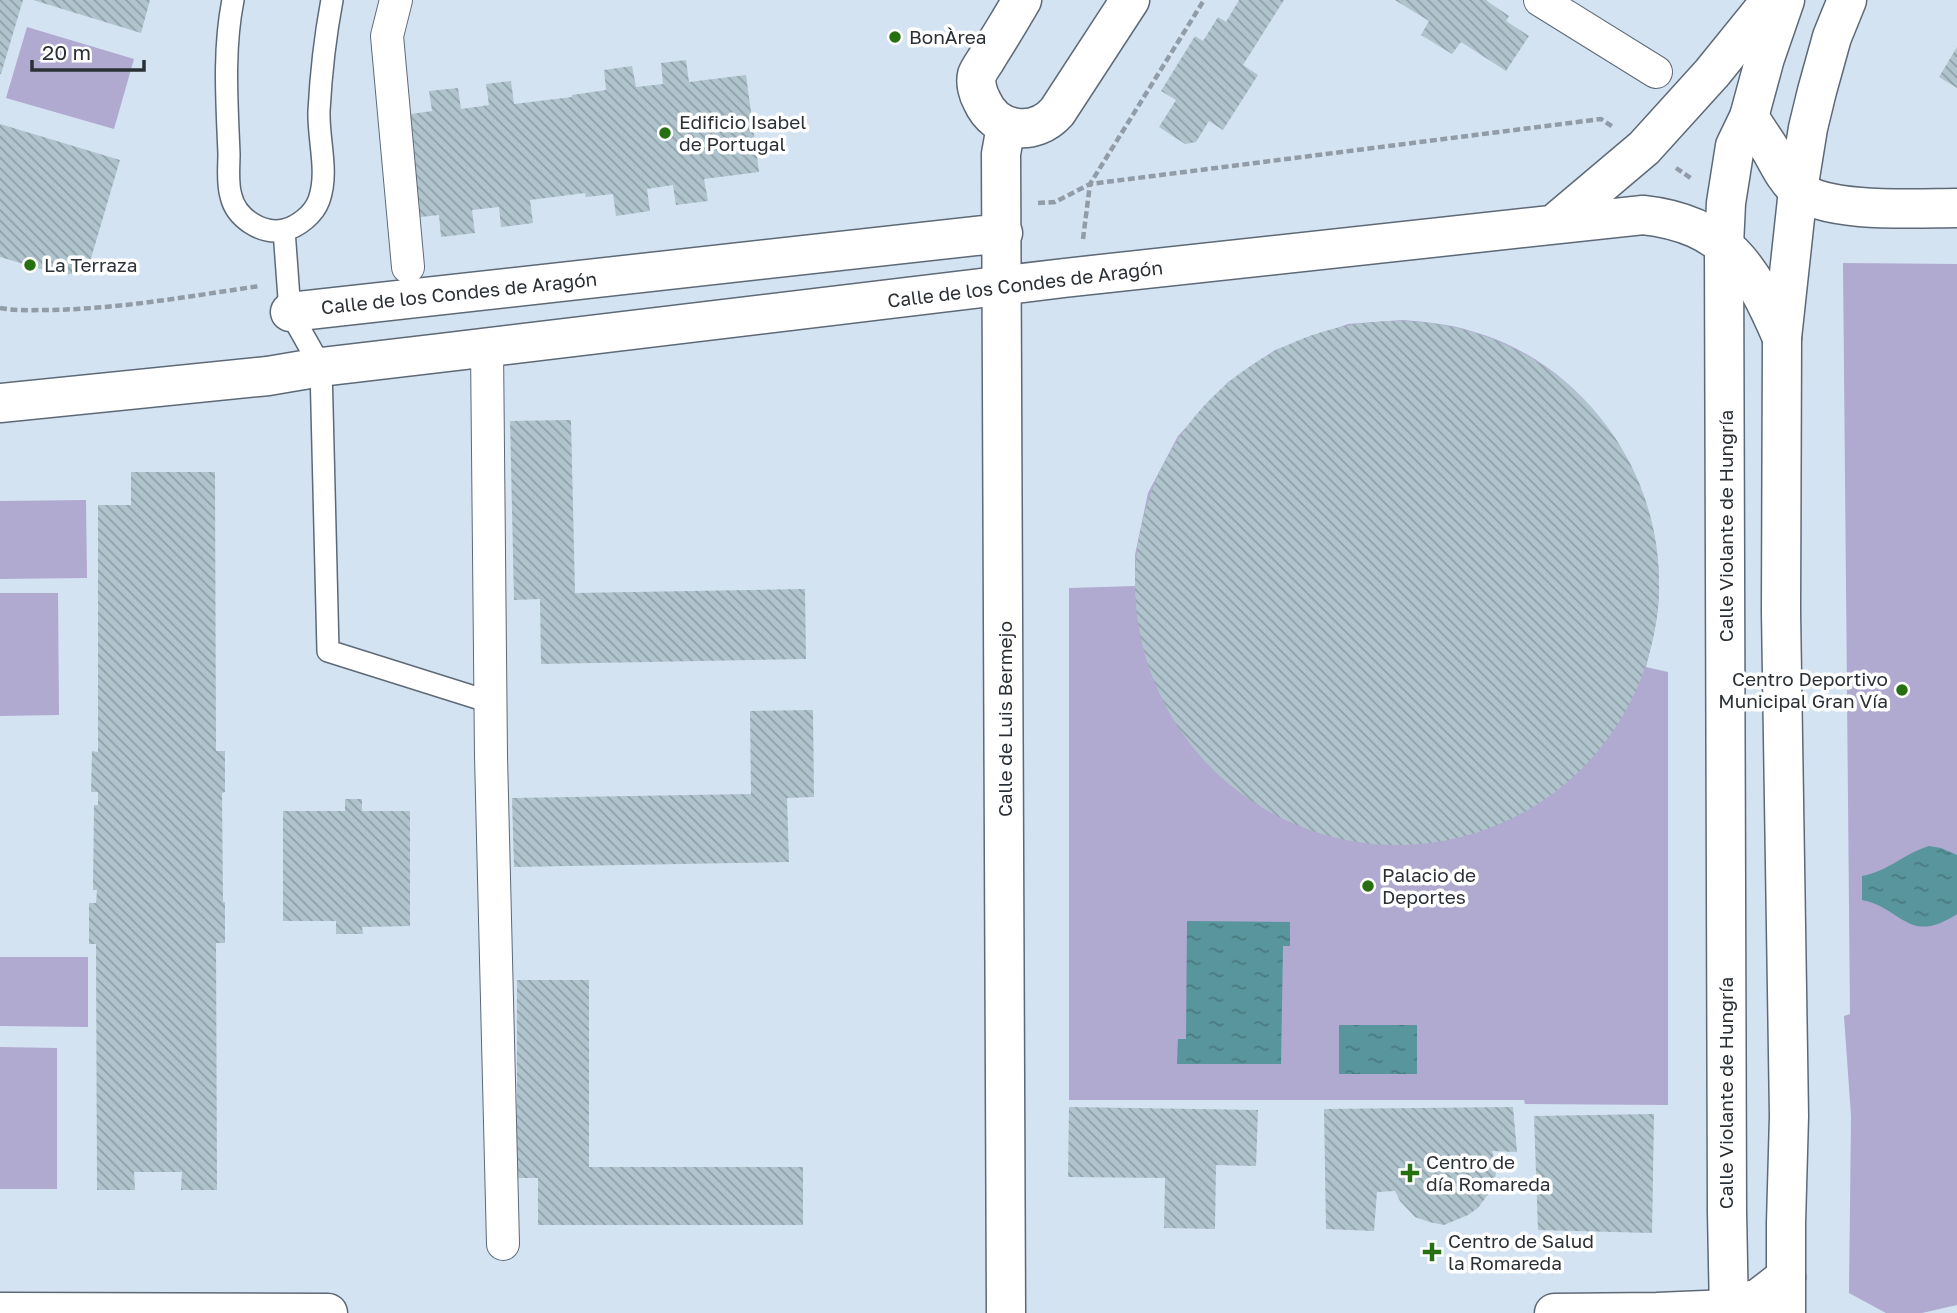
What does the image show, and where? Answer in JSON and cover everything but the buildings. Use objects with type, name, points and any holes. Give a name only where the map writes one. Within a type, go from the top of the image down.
[{"type":"street","points":[[396,0],[387,36],[408,267]]},
{"type":"street","points":[[1022,0],[977,75],[978,94],[985,108],[1006,125],[1018,128],[1030,128],[1050,120],[1065,103],[1130,0]]},
{"type":"street","points":[[1540,0],[1656,72]]},
{"type":"street","points":[[1553,224],[1644,148],[1712,73],[1772,0]]},
{"type":"street","name":"Calle Violante de Hungría","points":[[1729,1311],[1726,1170],[1724,245],[1735,146],[1749,117],[1785,0]]},
{"type":"street","points":[[1554,1313],[1729,1311],[1760,1297],[1786,1295],[1789,1115],[1781,612],[1782,338],[1798,190],[1817,91],[1832,37],[1847,0]]},
{"type":"street","points":[[1749,117],[1798,190],[1813,198],[1829,203],[1882,207],[1957,208]]},
{"type":"street","name":"Calle de Luis Bermejo","points":[[1006,125],[1001,154],[1006,1313]]},
{"type":"street","name":"Calle de los Condes de Aragón","points":[[9,397],[200,384],[1003,286],[1629,216],[1659,217],[1696,228],[1724,245],[1754,281],[1768,304],[1782,338]]},
{"type":"street","name":"Calle de los Condes de Aragón","points":[[290,312],[1003,233]]},
{"type":"street","points":[[487,348],[490,702],[503,1244]]},
{"type":"street","points":[[0,1312],[328,1313]]},
{"type":"lane","points":[[233,0],[228,25],[227,75],[231,197],[250,224],[268,231],[284,230],[310,215],[318,202],[323,184],[319,113],[324,42],[332,0]]},
{"type":"lane","name":"Calle de los Condes de Aragón","points":[[284,230],[290,312],[321,368]]},
{"type":"lane","points":[[321,368],[328,651],[490,702]]},
{"type":"path","points":[[1090,184],[1204,0]]},
{"type":"shaded area","points":[[27,27],[134,59],[114,129],[6,98]]},
{"type":"shaded area","name":"Centro Deportivo Municipal Gran Vía","points":[[1843,263],[1957,264],[1957,1305],[1922,1313],[1886,1313],[1849,1293],[1851,1116],[1844,1016],[1850,1014]]},
{"type":"shaded area","name":"Palacio de Deportes","points":[[1403,320],[1471,331],[1511,346],[1547,367],[1579,394],[1606,426],[1628,461],[1645,500],[1655,541],[1659,583],[1657,615],[1646,667],[1668,672],[1668,1105],[1525,1104],[1524,1100],[1069,1100],[1069,588],[1135,586],[1135,555],[1148,493],[1178,436],[1228,382],[1275,350],[1348,324]]},
{"type":"shaded area","points":[[86,500],[87,578],[0,579],[0,501]]},
{"type":"shaded area","points":[[0,593],[58,593],[59,715],[0,716]]},
{"type":"shaded area","points":[[0,957],[88,957],[88,1027],[0,1026]]},
{"type":"shaded area","points":[[0,1047],[57,1048],[57,1189],[0,1189]]},
{"type":"water","points":[[1326,755],[1465,756],[1464,826],[1326,825]]},
{"type":"water","points":[[1929,846],[1957,855],[1957,914],[1941,923],[1916,926],[1876,904],[1862,900],[1862,876],[1880,871]]},
{"type":"water","points":[[1187,921],[1290,922],[1290,946],[1283,946],[1281,1064],[1177,1064],[1178,1039],[1186,1039]]},
{"type":"water","points":[[1339,1025],[1417,1025],[1417,1074],[1339,1074]]},
{"type":"place","name":"BonÀrea","points":[[895,37]]},
{"type":"place","name":"Edificio Isabel de Portugal","points":[[665,133]]},
{"type":"place","name":"La Terraza","points":[[30,265]]},
{"type":"place","name":"Centro Deportivo Municipal Gran Vía","points":[[1902,690]]},
{"type":"place","name":"Palacio de Deportes","points":[[1368,886]]},
{"type":"place","name":"Centro de día Romareda","points":[[1410,1173]]},
{"type":"place","name":"Centro de Salud la Romareda","points":[[1432,1252]]}]
